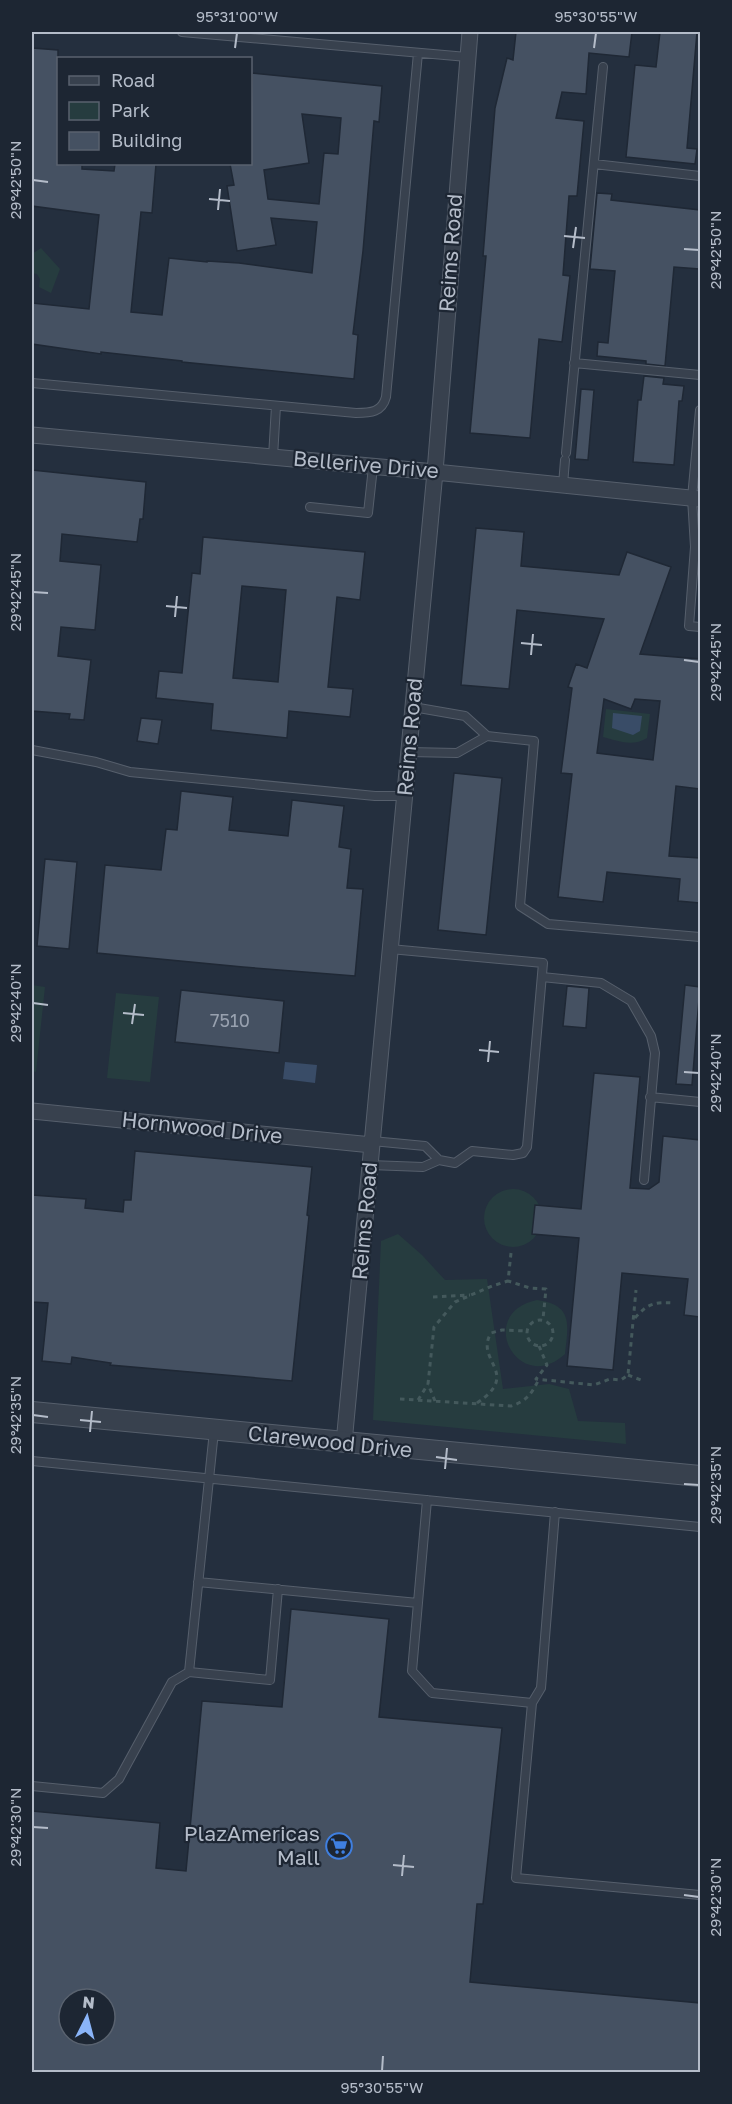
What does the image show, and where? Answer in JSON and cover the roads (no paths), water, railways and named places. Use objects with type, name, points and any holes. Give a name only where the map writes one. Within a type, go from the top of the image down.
[{"type":"street","name":"Reims Road","points":[[344,1443],[435,472],[470,32]]},
{"type":"street","name":"Bellerive Drive","points":[[32,435],[435,472],[696,499]]},
{"type":"street","name":"Hornwood Drive","points":[[32,1111],[372,1143]]},
{"type":"street","name":"Clarewood Drive","points":[[32,1412],[700,1476]]},
{"type":"lane","points":[[182,32],[467,57]]},
{"type":"lane","points":[[32,383],[365,413],[379,410],[384,404],[418,53]]},
{"type":"lane","points":[[563,485],[603,67]]},
{"type":"lane","points":[[594,164],[700,176]]},
{"type":"lane","points":[[574,363],[700,375]]},
{"type":"lane","points":[[273,457],[276,406]]},
{"type":"lane","points":[[700,410],[695,547],[689,626],[700,627]]},
{"type":"lane","points":[[310,507],[368,513],[373,467]]},
{"type":"lane","points":[[413,707],[465,716],[487,736]]},
{"type":"lane","points":[[409,752],[457,753],[487,736],[534,741],[519,906],[548,924],[700,937]]},
{"type":"lane","points":[[32,750],[96,762],[130,772],[375,796],[405,796]]},
{"type":"lane","points":[[370,1165],[423,1167],[439,1160],[455,1163],[472,1151],[513,1155],[523,1153],[527,1147],[543,963],[390,949]]},
{"type":"lane","points":[[542,977],[601,983],[631,1001],[651,1036],[655,1053],[644,1180]]},
{"type":"lane","points":[[650,1097],[700,1102]]},
{"type":"lane","points":[[372,1143],[425,1146],[439,1160]]},
{"type":"lane","points":[[189,1672],[214,1430]]},
{"type":"lane","points":[[32,1461],[700,1527]]},
{"type":"lane","points":[[426,1500],[412,1671],[432,1693],[532,1704]]},
{"type":"lane","points":[[555,1512],[541,1688],[532,1704],[516,1878],[700,1895]]},
{"type":"lane","points":[[198,1582],[418,1604]]},
{"type":"lane","points":[[32,1786],[103,1793],[118,1779],[172,1682],[189,1672],[270,1680],[278,1589]]},
{"type":"water","points":[[613,713],[642,716],[640,731],[633,735],[612,728]]},
{"type":"water","points":[[285,1062],[317,1065],[315,1083],[283,1079]]},
{"type":"place","name":"PlazAmericas Mall","points":[[339,1846]]}]
